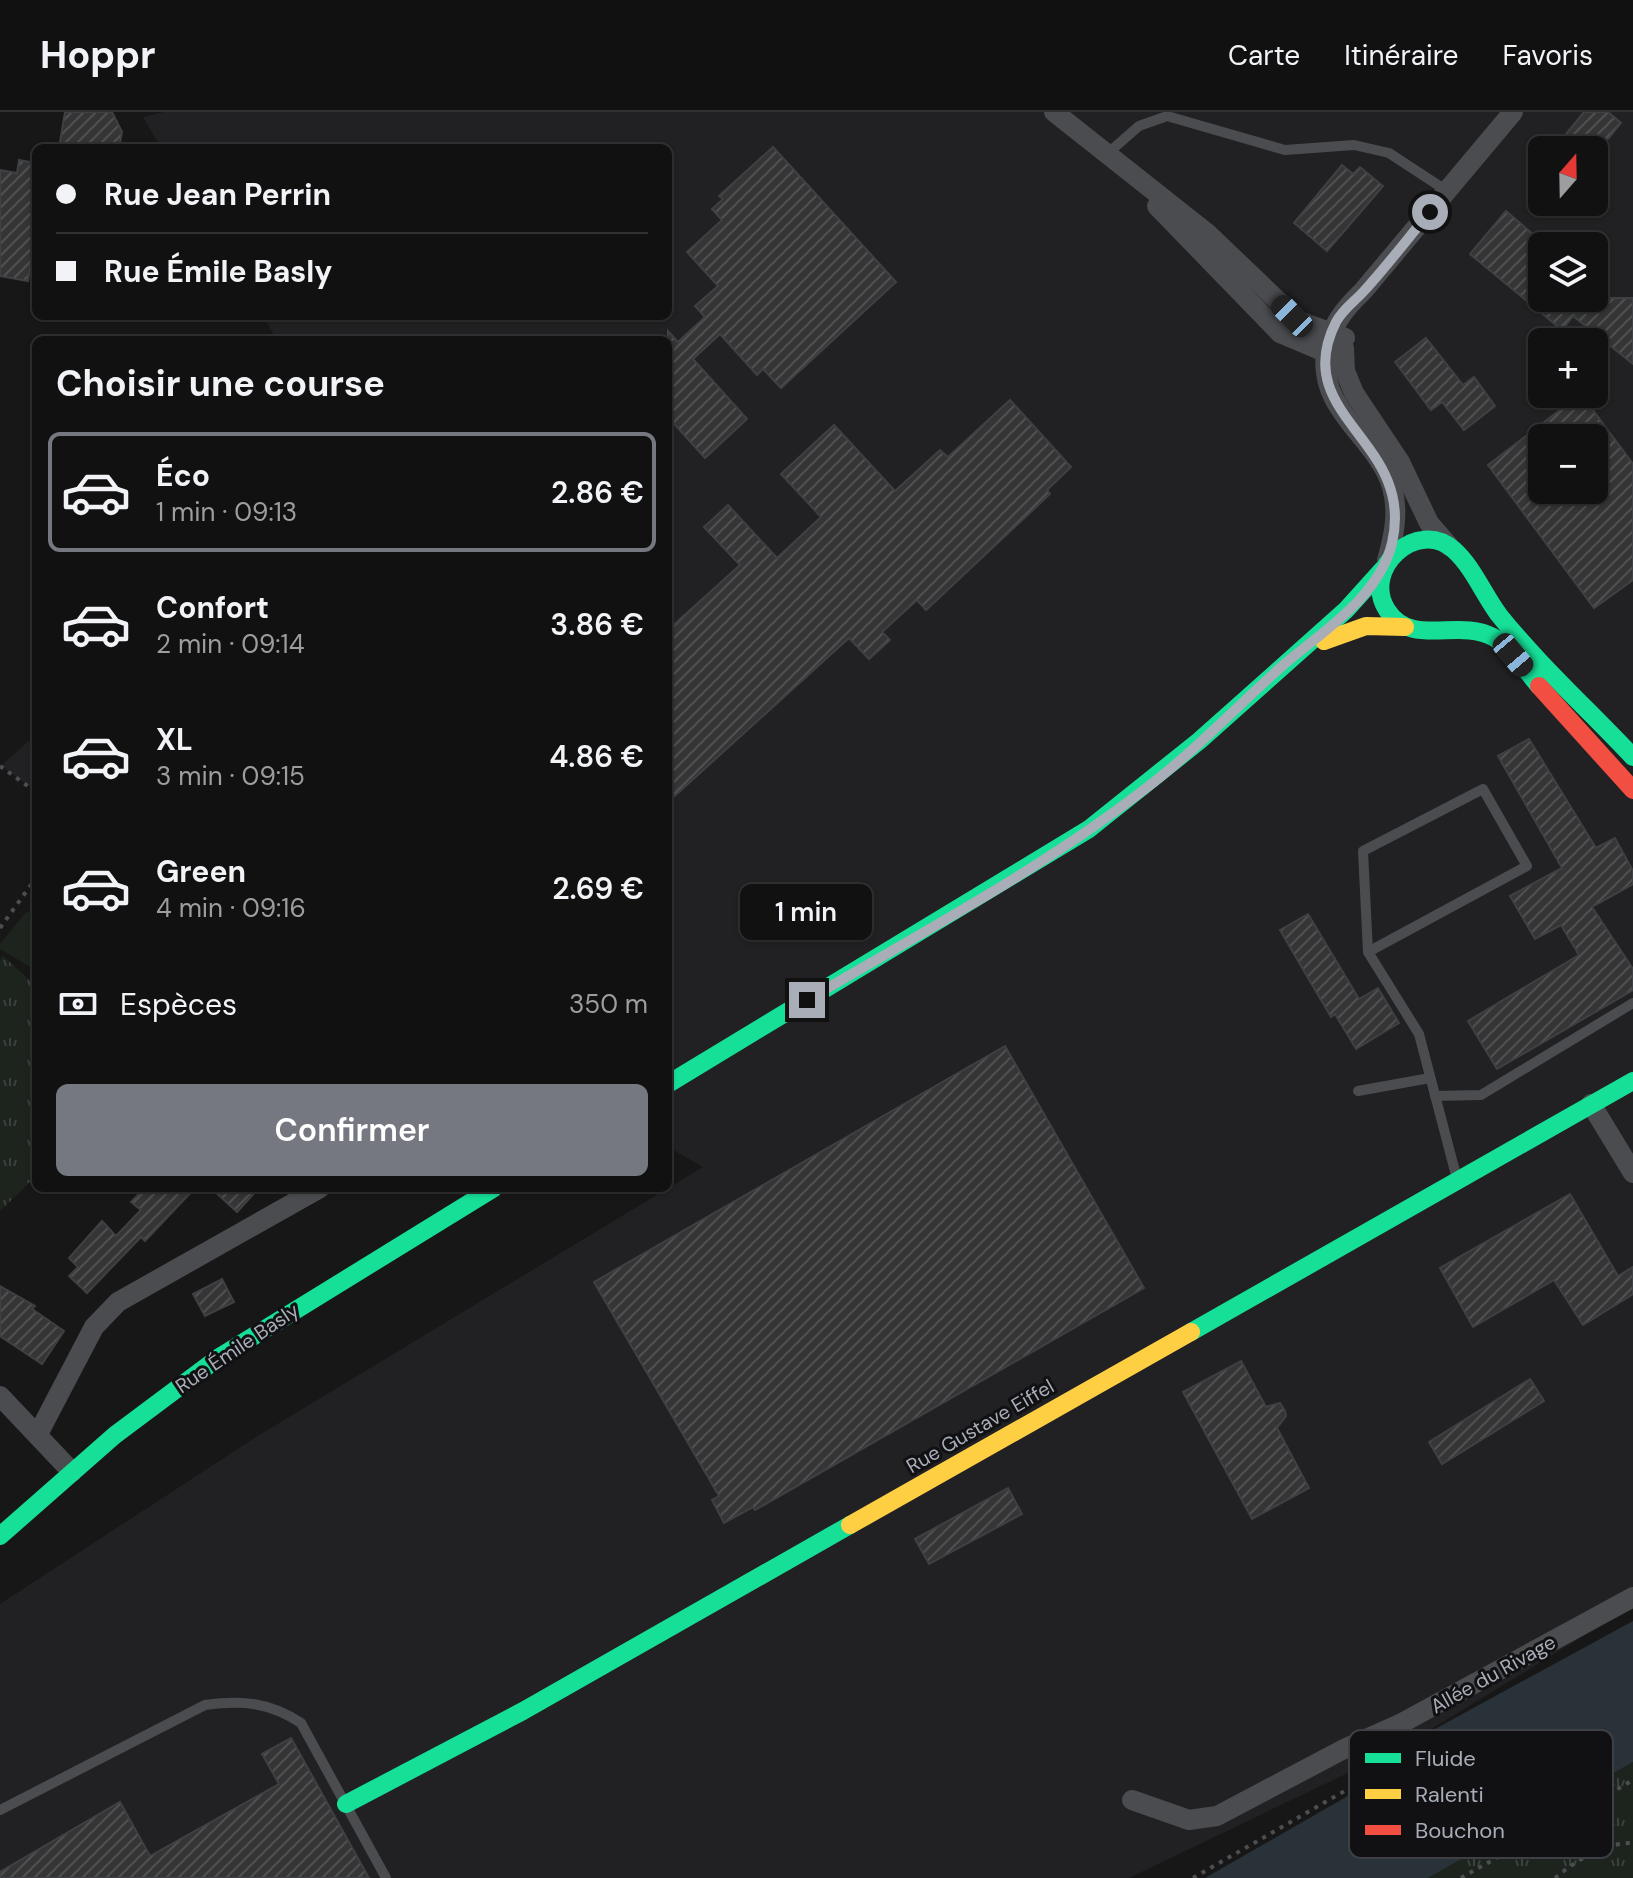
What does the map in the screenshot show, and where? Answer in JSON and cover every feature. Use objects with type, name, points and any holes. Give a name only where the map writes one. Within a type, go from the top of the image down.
[{"type":"street","points":[[1054,112],[1207,233],[1292,316],[1336,347],[1354,393],[1400,462],[1429,523],[1463,559],[1471,577],[1500,616],[1633,757]]},
{"type":"street","points":[[1405,627],[1384,605],[1380,587],[1395,525],[1392,488],[1380,461],[1333,399],[1326,379],[1336,347],[1363,291],[1513,112]]},
{"type":"street","points":[[672,1082],[1087,832],[1188,755],[1291,658],[1349,609],[1385,564],[1412,542],[1431,540],[1449,546]]},
{"type":"street","points":[[1446,627],[1467,606],[1471,577]]},
{"type":"street","points":[[1291,658],[1356,628],[1377,624],[1423,632],[1446,627],[1468,627],[1496,638],[1633,790]]},
{"type":"street","name":"Rue Gustave Eiffel","points":[[346,1804],[523,1711],[1633,1081]]},
{"type":"street","points":[[1591,1104],[1633,1173]]},
{"type":"street","points":[[38,1434],[94,1327],[118,1302],[313,1192]]},
{"type":"street","name":"Rue Émile Basly","points":[[0,1536],[72,1472],[168,1394],[242,1342],[487,1192]]},
{"type":"street","points":[[0,1396],[72,1472]]},
{"type":"street","name":"Allée du Rivage","points":[[1387,1730],[1633,1597]]},
{"type":"street","name":"Allée du Rivage","points":[[1132,1800],[1173,1816],[1203,1820],[1230,1810],[1349,1747]]},
{"type":"lane","points":[[1106,156],[1139,126],[1167,116],[1285,150],[1354,145],[1389,153],[1447,191]]},
{"type":"lane","points":[[1368,952],[1527,866],[1483,789],[1363,851],[1368,952],[1419,1034],[1458,1180]]},
{"type":"lane","points":[[1435,1096],[1481,1095],[1633,1003]]},
{"type":"lane","points":[[1358,1091],[1430,1078]]},
{"type":"lane","points":[[0,1810],[205,1705],[239,1701],[277,1707],[301,1723],[386,1878]]},
{"type":"path","points":[[0,766],[32,789]]},
{"type":"path","points":[[0,928],[32,884]]},
{"type":"path","points":[[1397,1730],[1400,1724]]},
{"type":"path","points":[[1613,1791],[1633,1780]]},
{"type":"path","points":[[1193,1878],[1349,1788]]},
{"type":"path","points":[[1613,1846],[1633,1843]]},
{"type":"path","points":[[1461,1878],[1496,1858]]},
{"type":"path","points":[[1555,1878],[1579,1858]]},
{"type":"shaded area","points":[[164,112],[1633,112],[1633,1606],[1430,1730],[1349,1730],[1349,1772],[1129,1878],[0,1878],[0,1604],[256,1437],[662,1192],[672,1192],[672,1186],[703,1167],[672,1149],[672,336],[275,336],[265,320],[672,320],[672,144],[159,144],[143,117]]},
{"type":"shaded area","points":[[32,738],[32,788],[1,766]]},
{"type":"shaded area","points":[[1633,1621],[1633,1762],[1613,1773],[1613,1730],[1433,1730]]},
{"type":"shaded area","points":[[1349,1795],[1349,1858],[1463,1858],[1428,1878],[1205,1878]]},
{"type":"green space","points":[[27,911],[32,913],[32,968],[0,949],[0,944]]},
{"type":"green space","points":[[3,956],[32,982],[32,1180],[0,1211],[0,960]]},
{"type":"green space","points":[[1633,1762],[1633,1878],[1428,1878],[1463,1858],[1613,1858],[1613,1773]]},
{"type":"building","points":[[65,112],[112,112],[122,132],[120,144],[60,144]]},
{"type":"building","points":[[1584,112],[1608,112],[1621,123],[1608,139],[1608,136],[1564,136]]},
{"type":"building","points":[[773,147],[896,282],[781,388],[763,369],[757,375],[720,334],[693,359],[747,419],[705,458],[672,421],[672,336],[668,336],[668,331],[678,342],[705,317],[695,306],[718,286],[687,252],[722,220],[712,209],[723,199],[719,196]]},
{"type":"building","points":[[19,160],[32,162],[32,255],[28,281],[0,276],[0,170],[17,173]]},
{"type":"building","points":[[1342,165],[1353,174],[1360,167],[1383,186],[1327,251],[1294,223]]},
{"type":"building","points":[[1506,211],[1530,232],[1528,302],[1470,254]]},
{"type":"building","points":[[1608,298],[1633,298],[1633,364],[1608,344],[1608,328],[1588,328],[1573,316],[1564,328],[1540,312],[1608,312]]},
{"type":"building","points":[[1426,338],[1463,385],[1474,377],[1495,406],[1464,430],[1442,402],[1431,410],[1395,362]]},
{"type":"building","points":[[1010,400],[1071,467],[1047,490],[1050,494],[926,610],[917,600],[882,632],[890,640],[869,659],[849,638],[672,798],[672,626],[740,565],[704,527],[728,505],[777,558],[821,517],[781,474],[834,425],[895,491],[940,450],[948,457]]},
{"type":"building","points":[[1563,408],[1591,408],[1603,424],[1542,424]]},
{"type":"building","points":[[1608,430],[1633,464],[1633,580],[1594,608],[1488,465],[1528,434],[1528,504],[1608,504]]},
{"type":"building","points":[[1529,739],[1596,848],[1615,838],[1633,871],[1633,884],[1592,907],[1633,969],[1633,990],[1497,1069],[1468,1021],[1579,955],[1561,925],[1535,939],[1510,896],[1562,868],[1498,756]]},
{"type":"building","points":[[1308,914],[1359,999],[1378,988],[1399,1023],[1356,1049],[1335,1014],[1331,1017],[1280,930]]},
{"type":"building","points":[[1005,1046],[1144,1288],[755,1510],[753,1507],[724,1523],[712,1500],[719,1496],[594,1282]]},
{"type":"building","points":[[141,1192],[191,1192],[145,1241],[141,1237],[87,1293],[69,1276],[78,1267],[69,1258],[102,1221],[116,1236],[141,1210],[131,1202]]},
{"type":"building","points":[[215,1192],[255,1192],[237,1212]]},
{"type":"building","points":[[1570,1194],[1618,1276],[1633,1267],[1633,1294],[1583,1325],[1554,1280],[1473,1327],[1440,1268]]},
{"type":"building","points":[[222,1279],[234,1302],[205,1316],[193,1294]]},
{"type":"building","points":[[0,1286],[35,1306],[32,1309],[64,1331],[42,1364],[0,1336]]},
{"type":"building","points":[[1241,1361],[1266,1407],[1280,1403],[1285,1411],[1286,1416],[1277,1428],[1309,1488],[1252,1519],[1183,1392]]},
{"type":"building","points":[[1530,1379],[1544,1401],[1442,1464],[1429,1442]]},
{"type":"building","points":[[1008,1488],[1022,1514],[929,1564],[915,1539]]},
{"type":"building","points":[[291,1738],[369,1878],[0,1878],[0,1872],[120,1802],[150,1856],[279,1784],[262,1754]]},
{"type":"traffic: fast","points":[[1539,686],[1512,653],[1493,637],[1465,630],[1409,628],[1397,621],[1387,610],[1381,594],[1381,579],[1387,564],[1397,552],[1424,540],[1439,541],[1454,550],[1514,634],[1633,757]]},
{"type":"traffic: fast","points":[[672,1082],[1089,829],[1199,741],[1346,610],[1383,569]]},
{"type":"traffic: fast","points":[[1191,1332],[1633,1081]]},
{"type":"traffic: fast","points":[[0,1536],[115,1435],[218,1358],[488,1192]]},
{"type":"traffic: fast","points":[[346,1804],[523,1711],[850,1525]]},
{"type":"traffic: slow","points":[[1324,641],[1366,626],[1405,627]]},
{"type":"traffic: slow","points":[[850,1525],[1191,1332]]},
{"type":"traffic: jam","points":[[1539,686],[1633,790]]},
{"type":"route","points":[[807,1000],[1087,832],[1188,755],[1362,596],[1387,560],[1393,541],[1395,506],[1392,488],[1380,461],[1328,389],[1325,364],[1328,344],[1346,307],[1430,212]]}]
